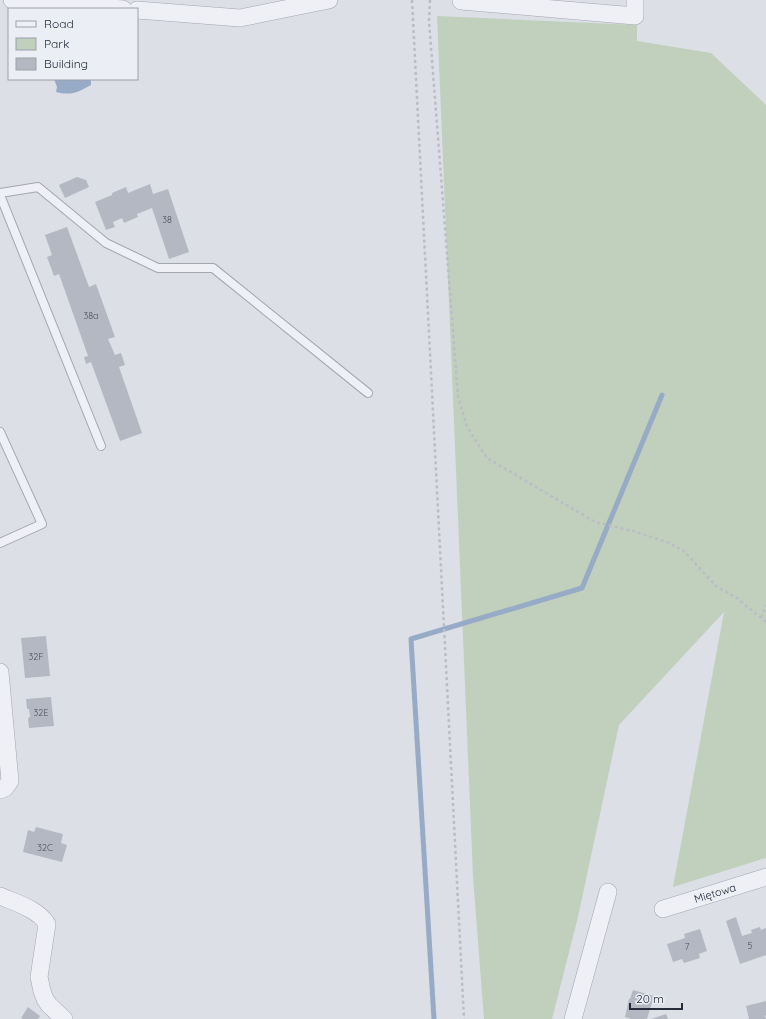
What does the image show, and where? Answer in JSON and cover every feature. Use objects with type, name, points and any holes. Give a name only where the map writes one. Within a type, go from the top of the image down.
[{"type":"street","points":[[12,0],[111,8]]},
{"type":"street","points":[[138,10],[240,18],[329,0]]},
{"type":"street","points":[[461,1],[635,8]]},
{"type":"street","points":[[0,672],[10,781],[5,788],[0,790]]},
{"type":"street","name":"Miętowa","points":[[663,909],[766,877]]},
{"type":"street","points":[[573,1019],[608,892]]},
{"type":"street","points":[[0,896],[34,911],[43,917],[47,924],[39,977],[45,999],[49,1005],[64,1019]]},
{"type":"lane","points":[[101,446],[0,194],[38,187],[106,243],[158,268],[212,268],[368,393]]},
{"type":"lane","points":[[0,432],[42,524],[0,543]]},
{"type":"path","points":[[412,0],[464,1019]]},
{"type":"path","points":[[430,0],[429,21],[458,396],[467,427],[487,458],[595,522],[633,531],[667,542],[684,551],[716,586],[738,599],[766,622]]},
{"type":"path","points":[[761,618],[766,605]]},
{"type":"green space","points":[[437,16],[637,25],[637,41],[711,53],[766,105],[766,858],[673,887],[724,612],[619,725],[578,917],[552,1019],[484,1019],[473,877]]},
{"type":"water","points":[[54,80],[91,81],[91,85],[75,93],[66,94],[56,92],[57,87]]},
{"type":"building","points":[[77,177],[86,180],[89,187],[65,198],[59,185]]},
{"type":"building","points":[[150,184],[153,194],[168,189],[189,252],[169,259],[152,208],[137,214],[138,217],[124,223],[122,218],[113,222],[115,227],[106,230],[95,202],[126,187],[128,193]]},
{"type":"building","points":[[67,227],[89,287],[96,284],[115,337],[108,339],[115,355],[121,353],[125,365],[119,367],[142,433],[120,441],[91,362],[86,364],[84,357],[88,356],[59,274],[54,276],[47,257],[52,255],[45,235]]},
{"type":"building","points":[[46,636],[50,676],[25,678],[21,638]]},
{"type":"building","points":[[51,697],[54,726],[29,728],[28,718],[30,717],[26,699]]},
{"type":"building","points":[[36,827],[63,834],[61,843],[67,845],[62,862],[23,852],[28,830],[34,832]]},
{"type":"building","points":[[736,917],[742,936],[752,933],[751,930],[760,927],[761,930],[766,928],[766,955],[740,964],[726,921]]},
{"type":"building","points":[[700,929],[707,951],[699,954],[700,958],[684,963],[682,959],[673,962],[667,944],[685,938],[684,934]]},
{"type":"building","points":[[633,990],[654,996],[647,1019],[631,1019],[625,1017],[629,999]]},
{"type":"building","points":[[766,1001],[766,1019],[749,1019],[746,1006]]},
{"type":"building","points":[[28,1007],[40,1016],[38,1019],[21,1018]]},
{"type":"building","points":[[666,1014],[668,1019],[651,1019]]},
{"type":"waterway","points":[[434,1019],[411,639],[582,588],[662,395]]}]
